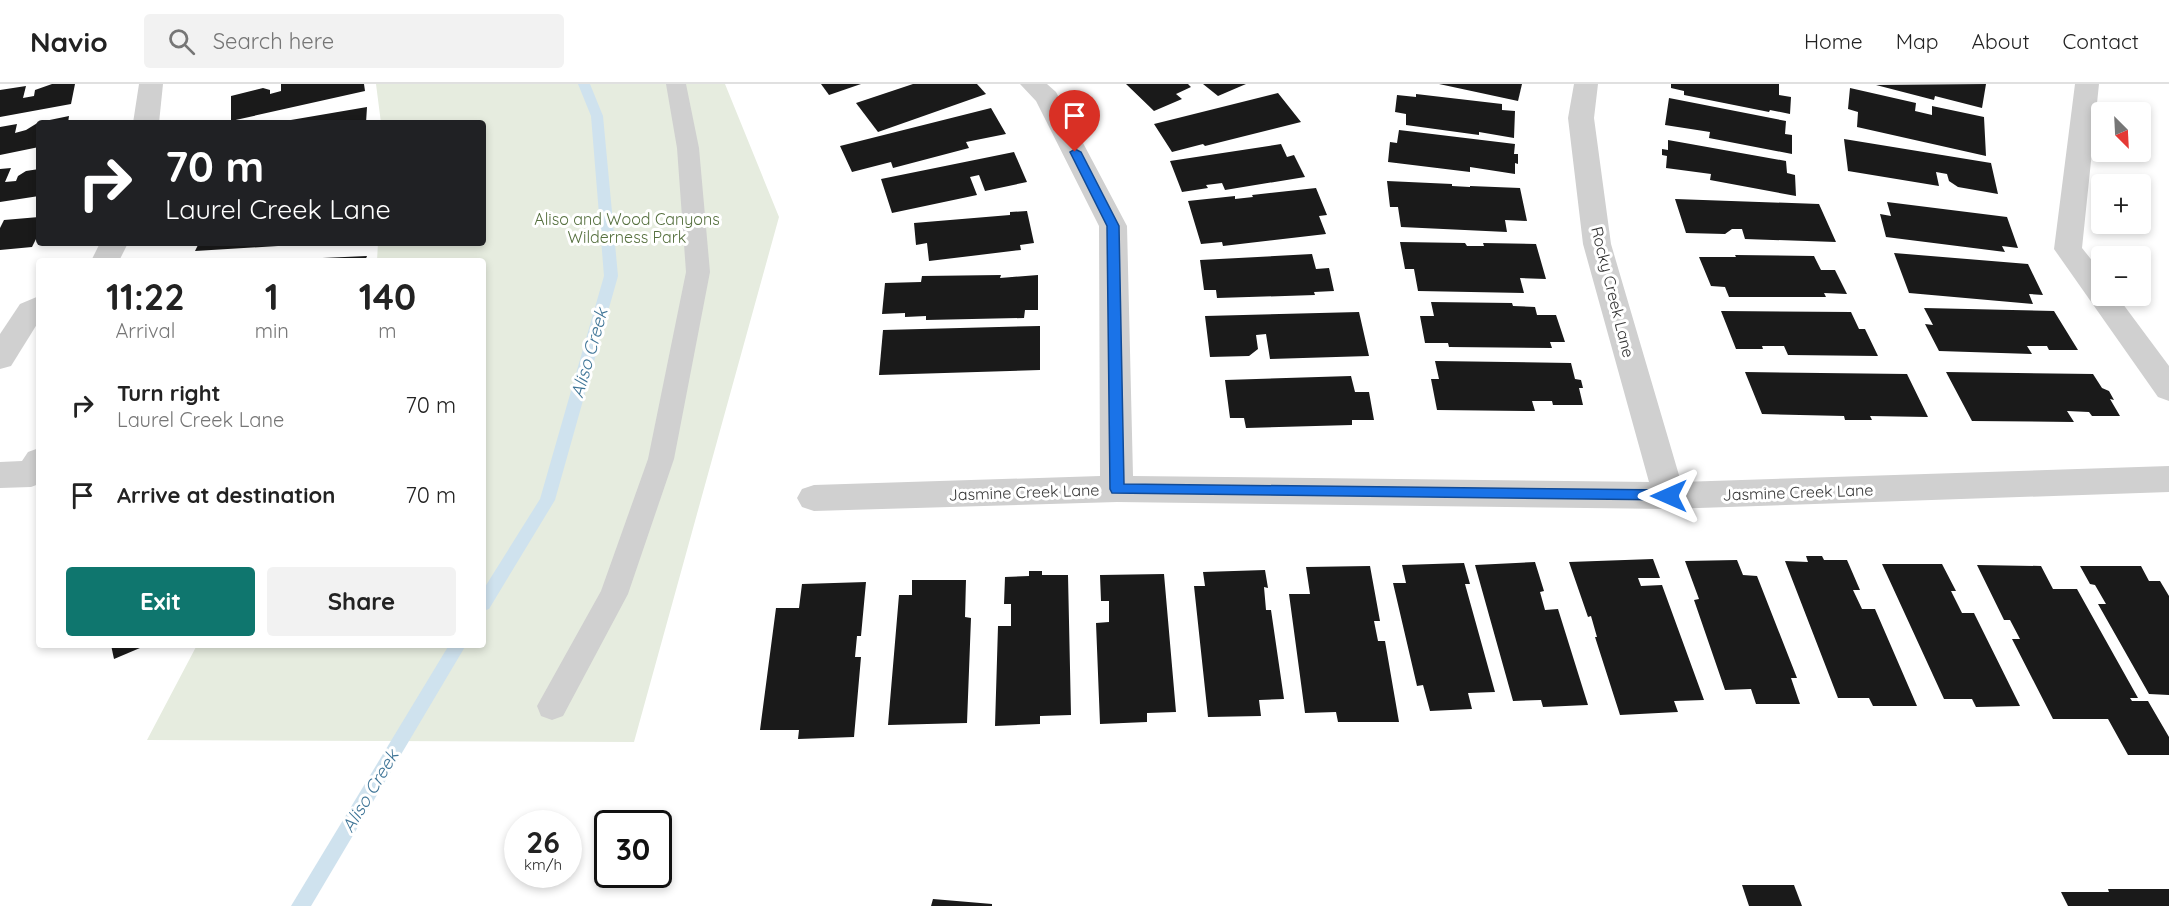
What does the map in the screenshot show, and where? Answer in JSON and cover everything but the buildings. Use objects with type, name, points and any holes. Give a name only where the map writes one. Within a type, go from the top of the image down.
[{"type":"street","points":[[146,120],[151,84]]},
{"type":"street","points":[[1032,84],[1047,97],[1113,226],[1117,489]]},
{"type":"street","name":"Rocky Creek Lane","points":[[1586,84],[1581,118],[1597,244],[1669,496]]},
{"type":"street","points":[[2087,84],[2068,249],[2091,280]]},
{"type":"street","points":[[2110,306],[2169,389]]},
{"type":"street","points":[[0,358],[30,311],[36,308]]},
{"type":"street","points":[[0,476],[32,474],[36,467]]},
{"type":"street","name":"Jasmine Creek Lane","points":[[814,498],[1117,489],[1669,496],[2169,479]]},
{"type":"lane","points":[[552,706],[614,594],[661,459],[666,436],[698,272],[688,148],[676,84]]},
{"type":"green space","name":"Aliso and Wood Canyons Wilderness Park","points":[[376,84],[725,84],[779,217],[634,742],[147,740],[195,648],[486,648],[486,258],[377,258],[378,246],[486,246],[486,120],[381,120]]},
{"type":"waterway","name":"Aliso Creek","points":[[486,599],[547,500],[611,276],[597,116],[584,84]]},
{"type":"waterway","name":"Aliso Creek","points":[[300,906],[456,648]]},
{"type":"route","points":[[1075,152],[1113,226],[1117,489],[1669,496]]}]
